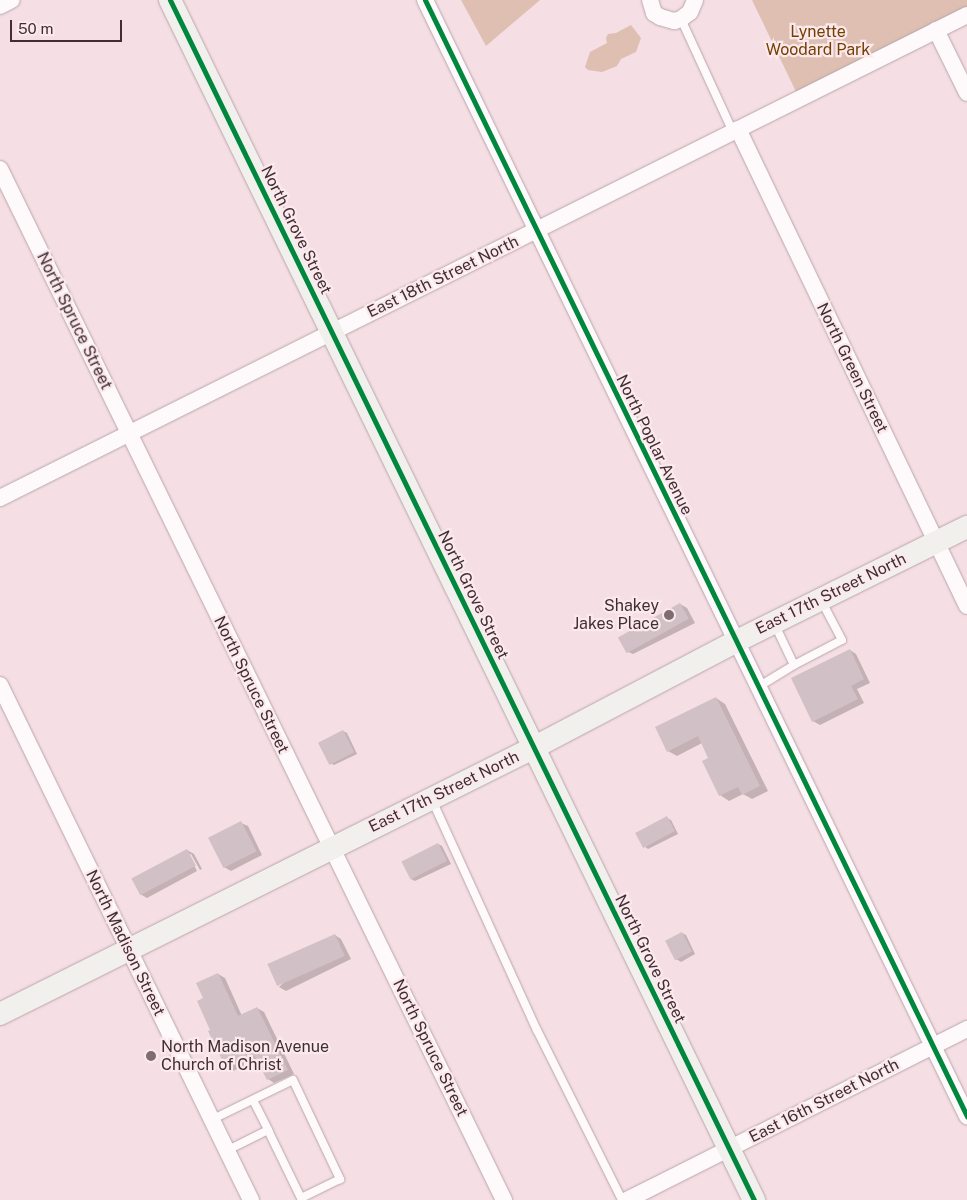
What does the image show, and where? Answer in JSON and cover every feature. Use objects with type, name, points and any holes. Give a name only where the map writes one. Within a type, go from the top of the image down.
[{"type":"street","points":[[0,6],[12,0]]},
{"type":"street","name":"North Grove Street","points":[[170,0],[754,1200]]},
{"type":"street","name":"North Poplar Avenue","points":[[425,0],[757,688],[967,1116]]},
{"type":"street","points":[[650,0],[654,12],[666,20],[681,19],[690,12],[695,0]]},
{"type":"street","name":"East 18th Street North","points":[[0,498],[967,15]]},
{"type":"street","points":[[936,30],[967,93]]},
{"type":"street","name":"North Green Street","points":[[735,130],[967,606]]},
{"type":"street","name":"North Spruce Street","points":[[0,169],[504,1200]]},
{"type":"street","name":"East 17th Street North","points":[[0,1014],[533,748],[735,642],[967,527]]},
{"type":"street","name":"North Madison Street","points":[[0,685],[250,1200]]},
{"type":"street","name":"East 16th Street North","points":[[627,1200],[967,1029]]},
{"type":"lane","points":[[681,19],[735,130]]},
{"type":"lane","points":[[757,688],[794,665],[842,640],[821,599]]},
{"type":"lane","points":[[774,623],[794,665]]},
{"type":"lane","points":[[432,798],[537,1030],[622,1200]]},
{"type":"lane","points":[[211,1120],[293,1080],[340,1179],[301,1198],[253,1100]]},
{"type":"lane","points":[[226,1150],[268,1130]]},
{"type":"green space","points":[[461,0],[540,0],[486,46]]},
{"type":"green space","name":"Lynette Woodard Park","points":[[752,0],[967,0],[967,15],[799,98]]},
{"type":"green space","points":[[631,25],[641,38],[636,52],[621,59],[617,66],[602,72],[588,70],[585,67],[590,52],[607,43],[606,38],[608,34],[616,33]]},
{"type":"building","points":[[680,603],[689,619],[627,653],[618,637]]},
{"type":"building","points":[[850,649],[864,679],[851,686],[858,699],[812,722],[791,678]]},
{"type":"building","points":[[716,697],[760,786],[742,795],[738,787],[719,796],[702,761],[708,758],[698,736],[667,752],[655,727]]},
{"type":"building","points":[[343,730],[354,752],[329,765],[318,743]]},
{"type":"building","points":[[667,816],[675,831],[643,848],[635,833]]},
{"type":"building","points":[[241,821],[256,851],[223,868],[208,838]]},
{"type":"building","points":[[438,843],[447,861],[411,879],[401,862]]},
{"type":"building","points":[[187,849],[196,866],[140,895],[131,879]]},
{"type":"building","points":[[682,932],[692,952],[675,960],[665,941]]},
{"type":"building","points":[[335,934],[345,956],[277,986],[267,964]]},
{"type":"building","points":[[218,973],[238,1016],[257,1007],[288,1070],[267,1080],[254,1055],[226,1068],[208,1031],[210,1030],[197,1001],[203,998],[196,983]]},
{"type":"cycle path","points":[[170,0],[754,1200]]},
{"type":"cycle path","points":[[425,0],[967,1116]]},
{"type":"place","name":"Shakey Jakes Place","points":[[669,615]]},
{"type":"place","name":"North Madison Avenue Church of Christ","points":[[151,1056]]}]
